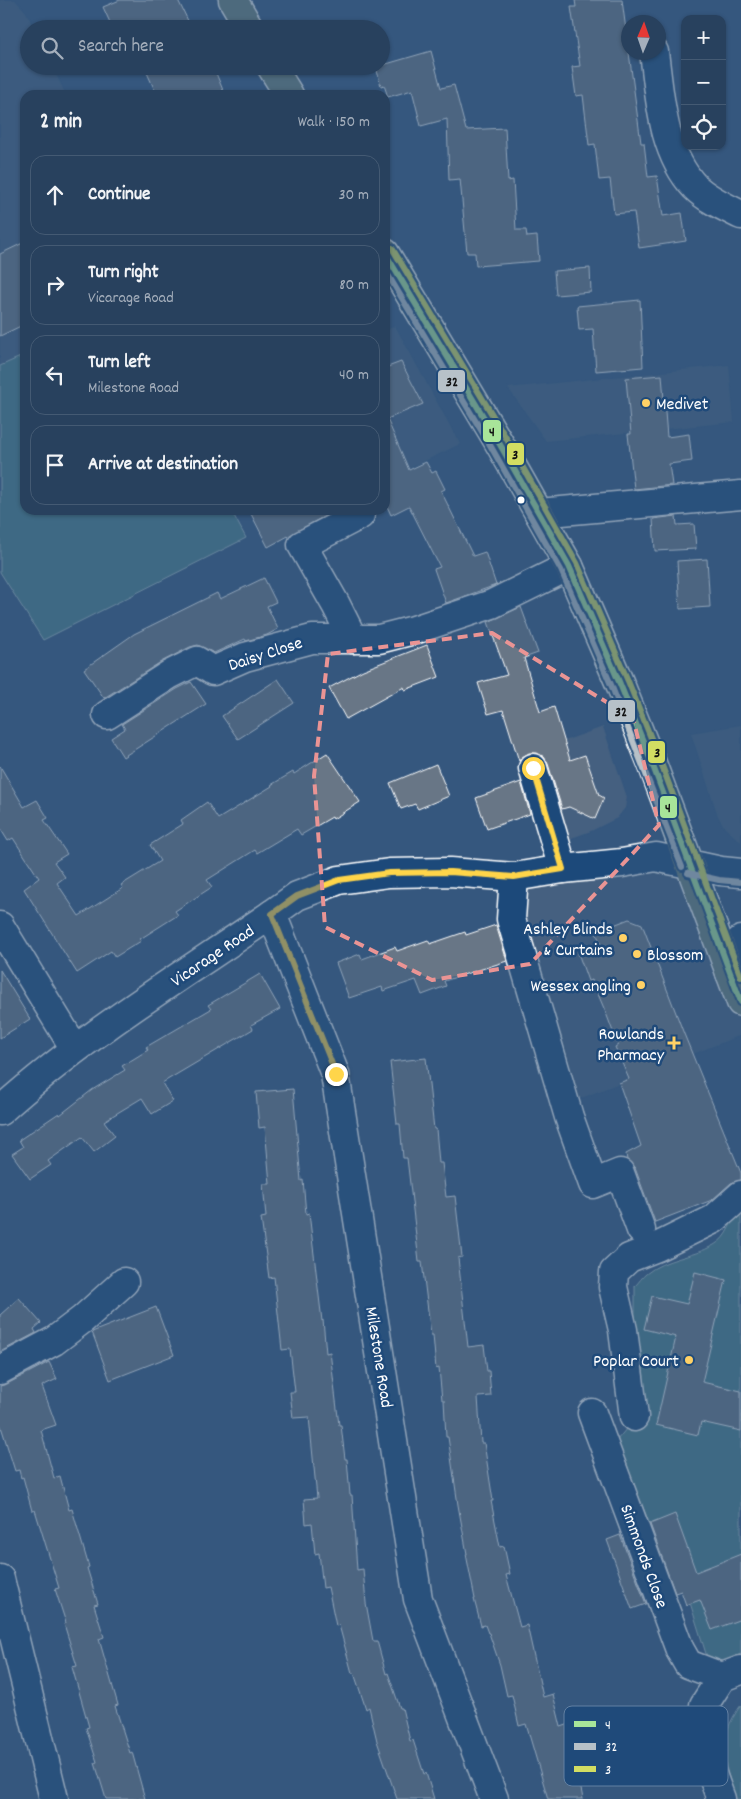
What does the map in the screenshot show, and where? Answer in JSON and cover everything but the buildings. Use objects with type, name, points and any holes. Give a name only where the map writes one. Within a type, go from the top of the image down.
[{"type":"highway","points":[[234,0],[245,20]]},
{"type":"highway","points":[[277,75],[285,90]]},
{"type":"highway","points":[[390,261],[569,566],[624,694],[741,1002]]},
{"type":"street","points":[[655,60],[671,148],[681,170],[696,188],[741,215]]},
{"type":"street","points":[[539,512],[741,496]]},
{"type":"street","points":[[352,639],[336,605],[302,545],[360,515]]},
{"type":"street","name":"Daisy Close","points":[[107,715],[169,675],[197,661],[213,671],[245,657],[312,639],[379,639],[414,630],[492,604],[569,566]]},
{"type":"street","points":[[533,768],[563,869]]},
{"type":"street","name":"Vicarage Road","points":[[0,1111],[30,1083],[75,1048],[297,896],[339,880],[397,873],[450,872],[514,877],[656,857],[721,871],[741,873]]},
{"type":"street","points":[[514,877],[511,919],[569,1116],[593,1184],[620,1173],[641,1230]]},
{"type":"street","name":"Milestone Road","points":[[272,914],[336,1074],[418,1599],[494,1799]]},
{"type":"street","points":[[0,926],[75,1048]]},
{"type":"street","points":[[730,973],[741,940]]},
{"type":"street","points":[[634,1417],[623,1330],[613,1287],[614,1272],[629,1258],[657,1247],[714,1219],[741,1195]]},
{"type":"street","points":[[0,1370],[54,1341],[83,1319],[124,1282]]},
{"type":"street","name":"Simmonds Close","points":[[592,1413],[680,1650],[688,1664],[732,1674],[704,1706]]},
{"type":"street","points":[[0,1579],[54,1799]]},
{"type":"street","name":"Simmonds Close","points":[[716,1786],[721,1799]]},
{"type":"highlighted area","points":[[492,633],[633,718],[659,825],[530,964],[432,980],[325,927],[314,776],[328,654]]},
{"type":"shaded area","points":[[0,0],[15,0],[26,12],[30,20],[20,20],[20,75],[56,75],[64,90],[20,90],[20,515],[234,515],[246,538],[43,640],[0,572]]},
{"type":"shaded area","points":[[395,326],[460,444],[390,478],[390,328]]},
{"type":"shaded area","points":[[729,365],[734,422],[546,441],[508,388]]},
{"type":"shaded area","points":[[741,725],[741,842],[725,828],[718,816],[691,733]]},
{"type":"shaded area","points":[[603,727],[627,797],[625,808],[617,818],[591,831],[552,845],[525,755]]},
{"type":"shaded area","points":[[690,864],[741,1002],[741,1035],[566,1104],[514,877]]},
{"type":"green space","points":[[20,357],[20,515],[234,515],[246,538],[43,640],[0,572],[0,366]]},
{"type":"green space","points":[[741,1208],[741,1654],[720,1663],[707,1657],[667,1529],[653,1533],[617,1440],[627,1428],[648,1422],[635,1324],[635,1286],[653,1269],[670,1261],[697,1253],[719,1242]]},
{"type":"green space","points":[[741,1705],[741,1799],[736,1799],[728,1773],[728,1729]]},
{"type":"transit line","name":"3","points":[[392,248],[505,436],[577,563],[661,763],[741,977]]},
{"type":"transit line","name":"4","points":[[390,261],[498,441],[569,566],[653,766],[741,1002]]},
{"type":"transit line","name":"32","points":[[390,278],[490,445],[561,570],[612,687],[682,867]]},
{"type":"transit line","name":"32","points":[[688,873],[719,880],[740,882]]},
{"type":"place","name":"Medivet","points":[[646,403]]},
{"type":"place","name":"Ashley Blinds & Curtains","points":[[623,938]]},
{"type":"place","name":"Blossom","points":[[637,954]]},
{"type":"place","name":"Wessex angling","points":[[641,985]]},
{"type":"place","name":"Rowlands Pharmacy","points":[[674,1043]]},
{"type":"place","name":"Poplar Court","points":[[689,1360]]},
{"type":"route","points":[[336,1074],[272,914],[297,896],[339,880],[389,873],[450,872],[514,877],[563,869],[533,768]]}]
